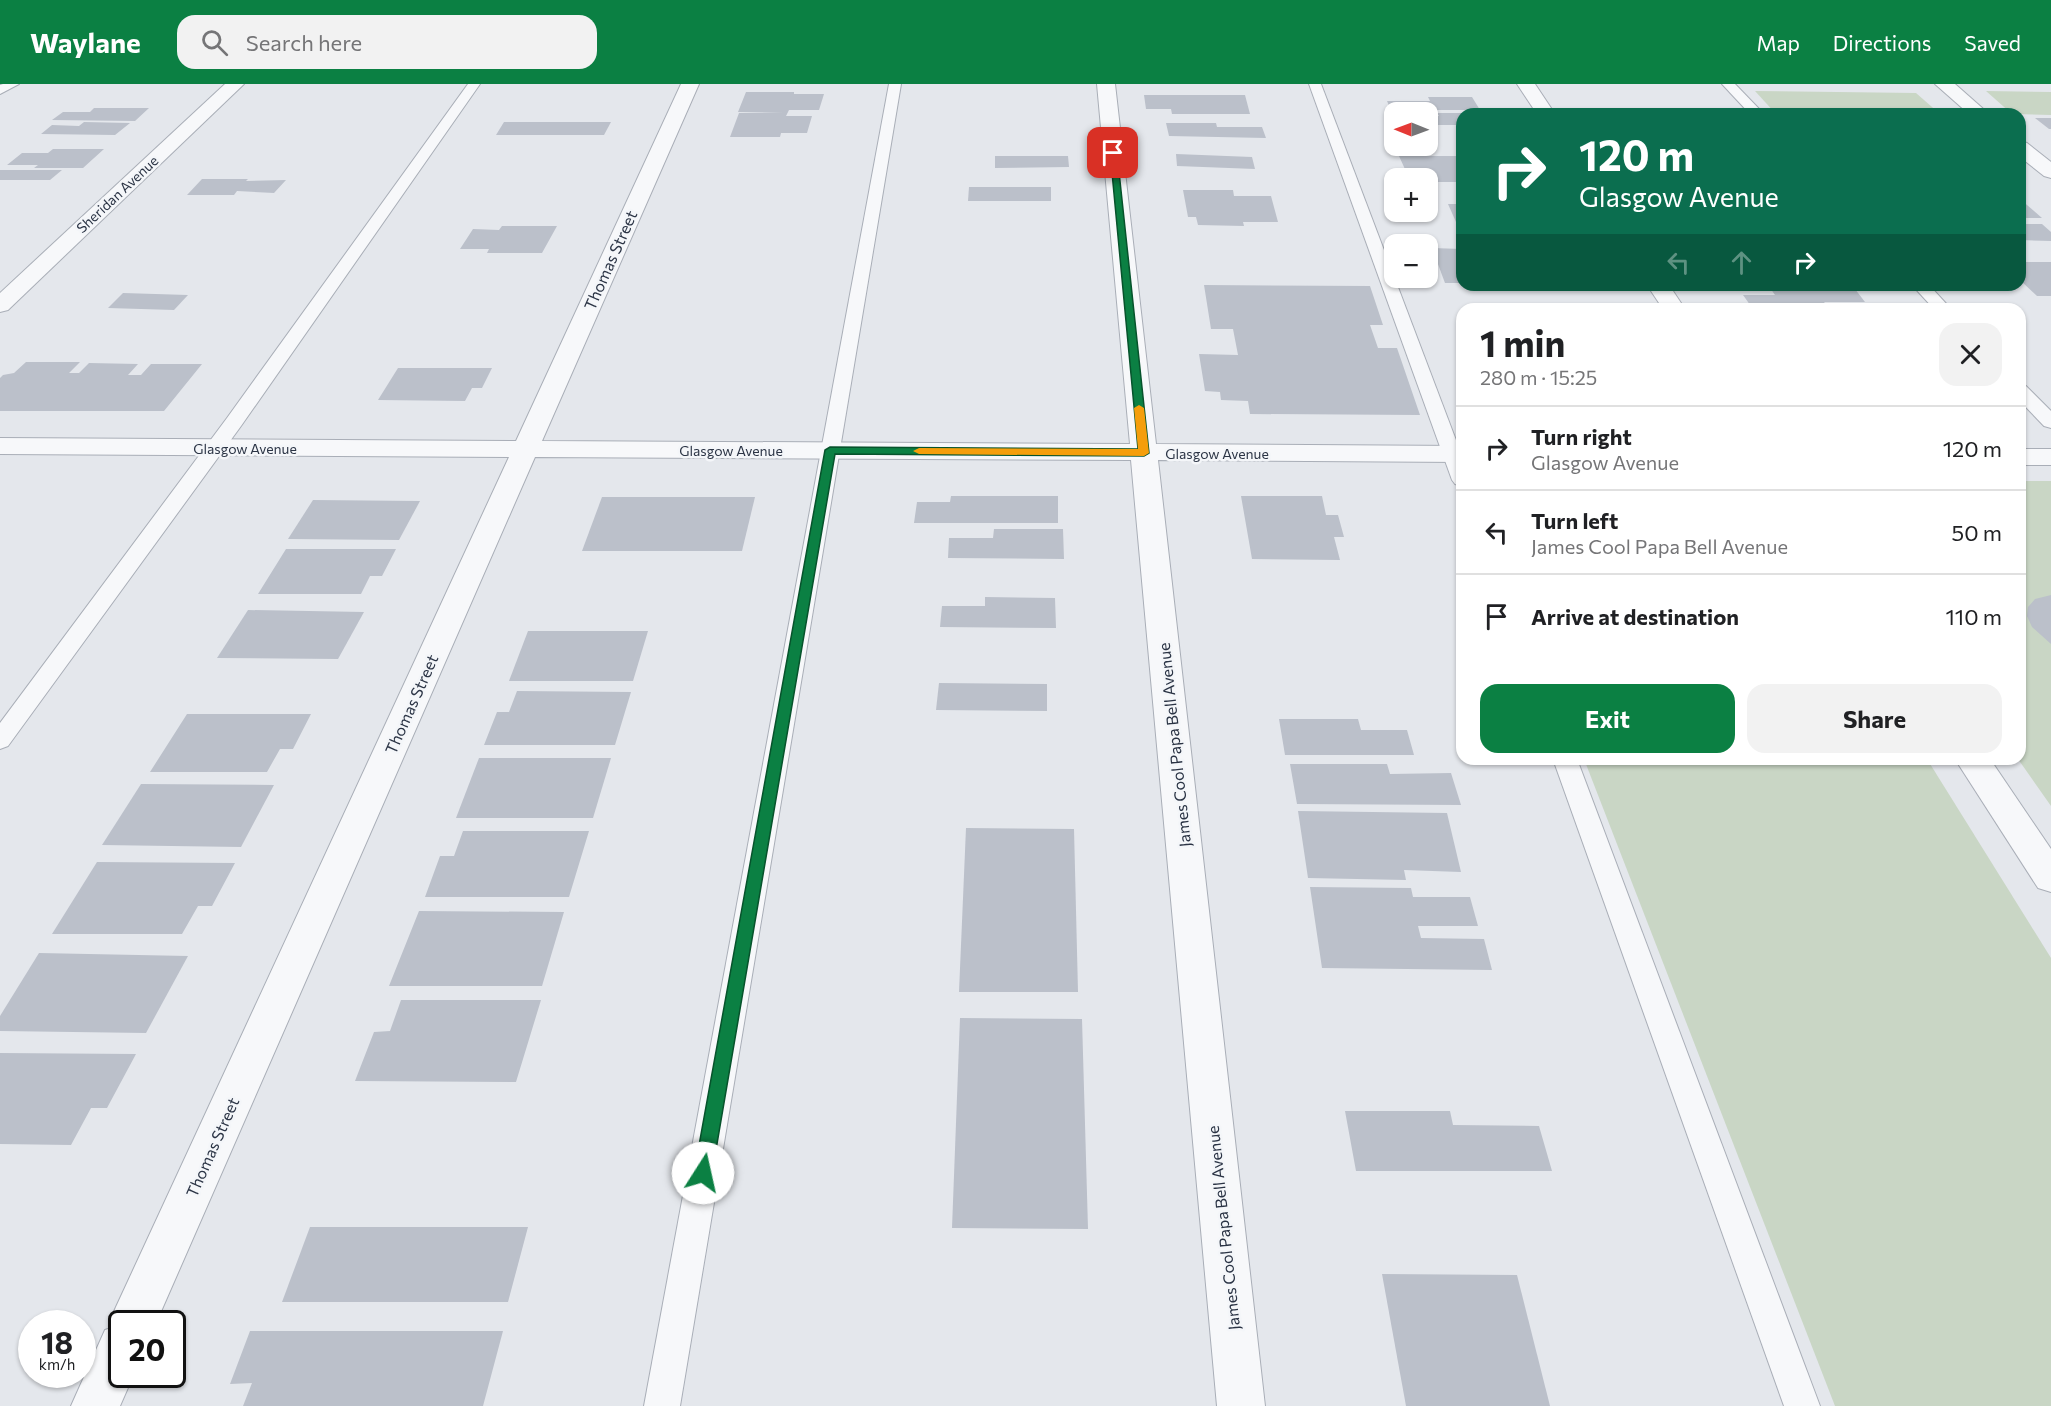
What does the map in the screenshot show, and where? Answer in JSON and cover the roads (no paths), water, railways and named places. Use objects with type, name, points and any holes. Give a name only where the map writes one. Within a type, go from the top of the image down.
[{"type":"street","name":"Sheridan Avenue","points":[[0,305],[235,84]]},
{"type":"street","name":"Thomas Street","points":[[138,1310],[690,84]]},
{"type":"street","name":"James Cool Papa Bell Avenue","points":[[1106,84],[1241,1406]]},
{"type":"street","points":[[1526,84],[1541,108]]},
{"type":"street","points":[[1944,84],[1973,108]]},
{"type":"street","points":[[2026,152],[2051,172]]},
{"type":"street","name":"Glasgow Avenue","points":[[0,446],[1456,454]]},
{"type":"street","points":[[2026,457],[2051,457]]},
{"type":"street","points":[[1976,765],[2051,878]]},
{"type":"street","points":[[95,1406],[108,1378]]},
{"type":"lane","points":[[0,90],[13,84]]},
{"type":"lane","points":[[0,740],[214,448],[474,84]]},
{"type":"lane","points":[[662,1406],[895,84]]},
{"type":"lane","points":[[1315,84],[1456,449]]},
{"type":"lane","points":[[1728,84],[1750,108]]},
{"type":"lane","points":[[1926,291],[1937,303]]},
{"type":"lane","points":[[2026,396],[2051,422]]},
{"type":"lane","points":[[1566,765],[1802,1406]]}]
